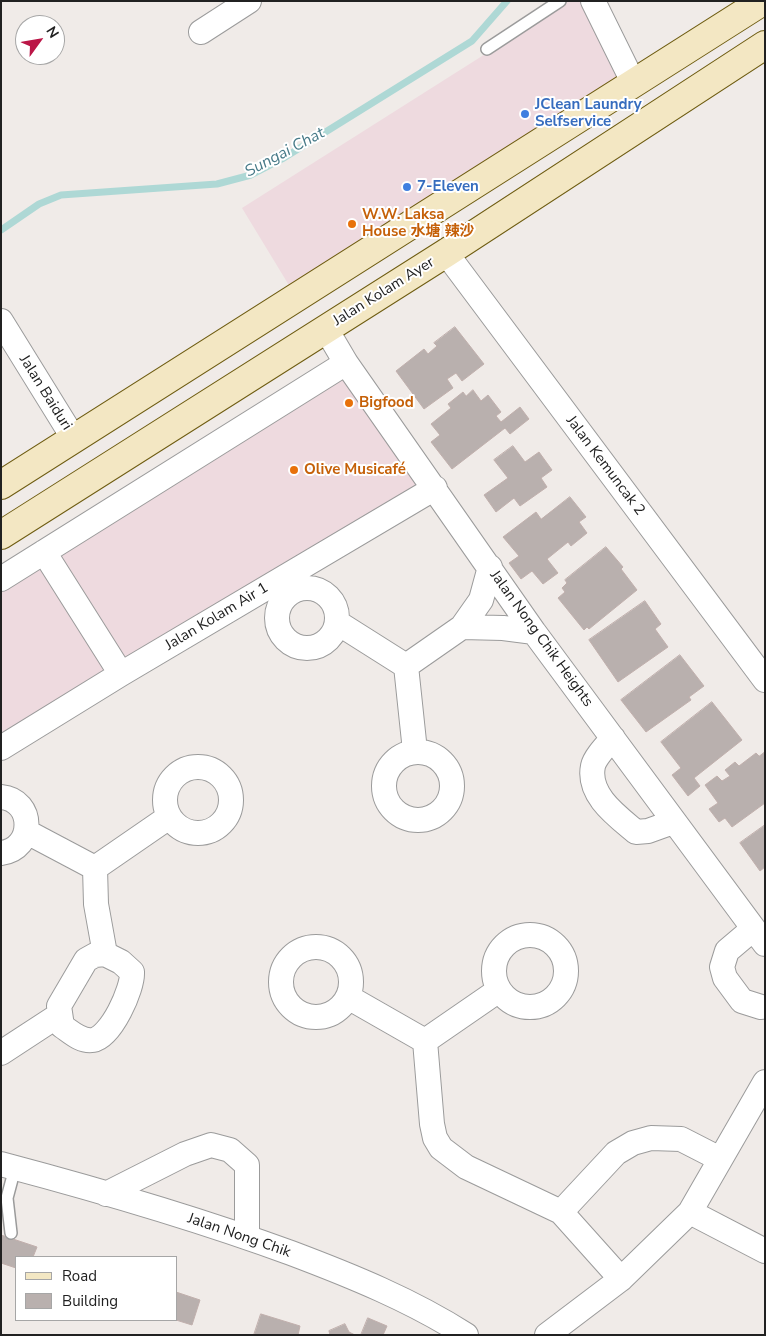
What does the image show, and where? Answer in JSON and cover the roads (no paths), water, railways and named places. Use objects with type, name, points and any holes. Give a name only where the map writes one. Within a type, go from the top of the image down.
[{"type":"main road","points":[[1,485],[762,1]]},
{"type":"main road","name":"Jalan Kolam Ayer","points":[[1,535],[446,253],[765,45]]},
{"type":"street","points":[[201,32],[249,1]]},
{"type":"street","points":[[593,1],[634,84]]},
{"type":"street","name":"Jalan Kemuncak 2","points":[[446,253],[765,680]]},
{"type":"street","name":"Jalan Baiduri","points":[[1,321],[74,439]]},
{"type":"street","name":"Jalan Nong Chik Heights","points":[[326,329],[346,363],[534,632],[759,937]]},
{"type":"street","points":[[1,579],[346,363]]},
{"type":"street","name":"Jalan Kolam Air 1","points":[[1,748],[121,674],[435,488]]},
{"type":"street","points":[[44,552],[121,674]]},
{"type":"street","points":[[406,666],[462,627],[481,600],[490,567]]},
{"type":"street","points":[[338,623],[406,666]]},
{"type":"street","points":[[462,627],[534,632]]},
{"type":"street","points":[[406,666],[415,751]]},
{"type":"street","points":[[613,738],[593,765],[592,782],[602,801],[636,832],[648,831],[673,822]]},
{"type":"street","points":[[1,797],[15,801],[21,807],[26,814],[27,832],[16,848],[1,852]]},
{"type":"street","points":[[95,868],[169,817]]},
{"type":"street","points":[[27,832],[95,868]]},
{"type":"street","points":[[95,868],[96,904],[105,954]]},
{"type":"street","points":[[759,937],[727,951],[722,967],[724,978],[742,1001],[761,1007]]},
{"type":"street","points":[[105,954],[122,962],[132,972],[132,982],[110,1028],[102,1037],[92,1041],[82,1040],[62,1026],[59,1006],[86,960],[95,955],[105,954]]},
{"type":"street","points":[[425,1041],[500,990]]},
{"type":"street","points":[[348,997],[425,1041]]},
{"type":"street","points":[[1,1052],[59,1015]]},
{"type":"street","points":[[425,1041],[432,1124],[435,1138],[441,1148],[466,1167],[560,1212],[621,1279]]},
{"type":"street","points":[[547,1335],[621,1279],[690,1212],[765,1082]]},
{"type":"street","points":[[560,1212],[616,1153],[633,1143],[651,1138],[681,1139],[720,1159]]},
{"type":"street","points":[[106,1194],[185,1154],[211,1145],[230,1150],[247,1165],[247,1237]]},
{"type":"street","name":"Jalan Nong Chik","points":[[8,1166],[247,1237],[363,1280],[431,1313],[466,1335]]},
{"type":"street","points":[[690,1212],[765,1251]]},
{"type":"lane","points":[[487,49],[560,1]]},
{"type":"lane","points":[[8,1166],[7,1198],[11,1233]]},
{"type":"waterway","name":"Sungai Chat","points":[[1,230],[39,204],[61,195],[217,184],[251,175],[282,159],[472,41],[507,1]]},
{"type":"place","name":"JClean Laundry Selfservice","points":[[525,114]]},
{"type":"place","name":"7-Eleven","points":[[407,187]]},
{"type":"place","name":"W.W. Laksa House 水塘 辣沙","points":[[352,224]]},
{"type":"place","name":"Bigfood","points":[[349,403]]},
{"type":"place","name":"Olive Musicafé","points":[[294,470]]}]
